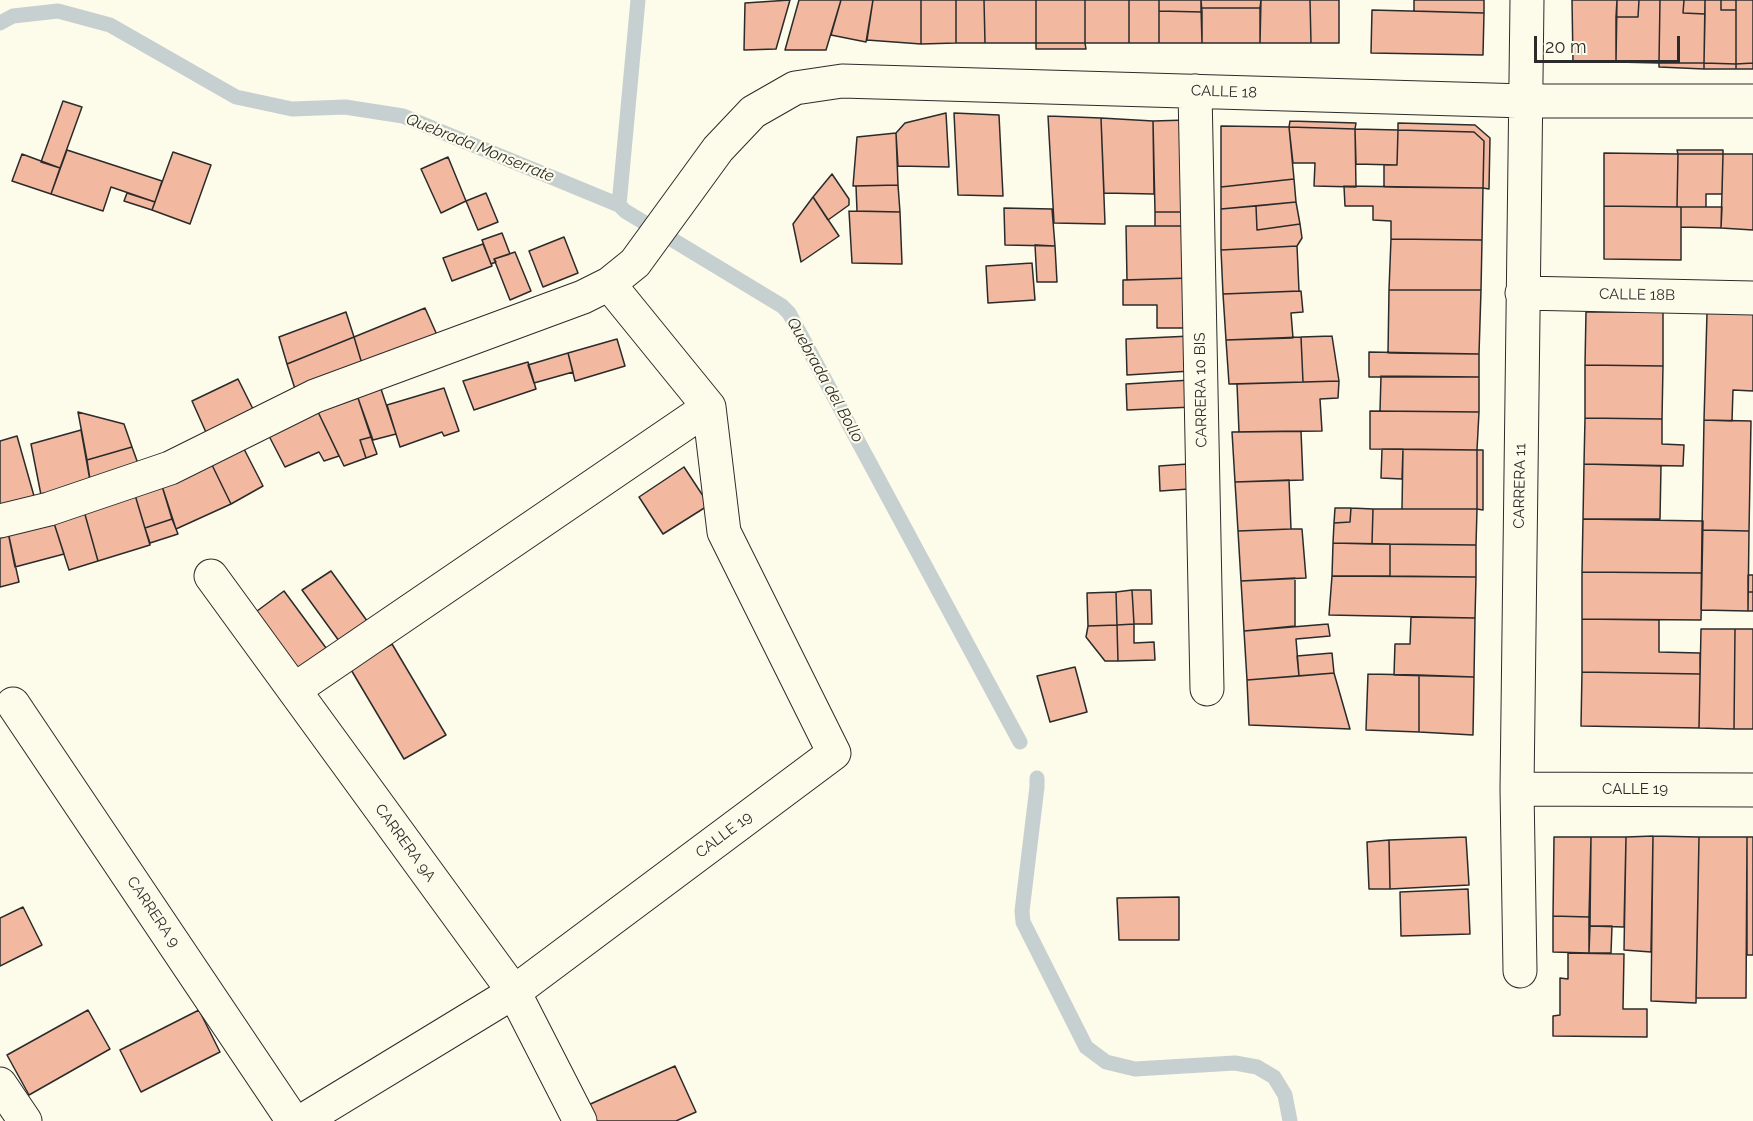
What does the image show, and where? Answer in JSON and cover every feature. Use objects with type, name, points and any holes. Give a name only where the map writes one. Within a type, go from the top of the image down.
[{"type":"street","name":"CARRERA 11","points":[[1520,971],[1517,789],[1527,0]]},
{"type":"street","name":"CALLE 18","points":[[0,521],[49,509],[170,468],[315,396],[583,297],[609,284],[635,263],[718,149],[753,112],[795,88],[842,81],[1525,101],[1753,101]]},
{"type":"street","name":"CARRERA 10 BIS","points":[[1195,91],[1207,688]]},
{"type":"street","points":[[294,690],[709,407],[609,284]]},
{"type":"street","name":"CALLE 18B","points":[[1522,293],[1753,298]]},
{"type":"street","name":"CALLE 19","points":[[302,1121],[514,992],[834,753],[724,532],[709,407]]},
{"type":"street","name":"CARRERA 9A","points":[[211,576],[514,992],[580,1121]]},
{"type":"street","name":"CARRERA 9","points":[[13,704],[293,1121]]},
{"type":"street","name":"CALLE 19","points":[[1517,789],[1753,790]]},
{"type":"street","points":[[0,1084],[25,1121]]},
{"type":"building","points":[[790,0],[776,49],[744,50],[745,3]]},
{"type":"building","points":[[799,0],[841,0],[826,50],[785,50]]},
{"type":"building","points":[[841,0],[873,0],[866,42],[831,35]]},
{"type":"building","points":[[873,0],[921,0],[921,44],[867,40]]},
{"type":"building","points":[[921,0],[956,0],[956,43],[921,44]]},
{"type":"building","points":[[956,0],[984,0],[985,43],[956,43]]},
{"type":"building","points":[[984,0],[1036,0],[1036,43],[985,43]]},
{"type":"building","points":[[1036,0],[1085,0],[1085,43],[1036,43]]},
{"type":"building","points":[[1085,0],[1129,0],[1129,43],[1085,43]]},
{"type":"building","points":[[1129,0],[1159,0],[1159,43],[1129,43]]},
{"type":"building","points":[[1159,0],[1201,0],[1202,12],[1159,11]]},
{"type":"building","points":[[1201,0],[1261,0],[1260,8],[1201,8]]},
{"type":"building","points":[[1261,0],[1310,0],[1311,43],[1260,43]]},
{"type":"building","points":[[1310,0],[1339,0],[1339,43],[1311,43]]},
{"type":"building","points":[[1414,0],[1484,0],[1484,13],[1414,11]]},
{"type":"building","points":[[1572,0],[1617,0],[1616,62],[1573,62]]},
{"type":"building","points":[[1617,0],[1639,0],[1638,17],[1616,17]]},
{"type":"building","points":[[1639,0],[1660,0],[1659,63],[1616,62],[1616,17],[1638,17]]},
{"type":"building","points":[[1660,0],[1684,0],[1683,13],[1705,14],[1704,63],[1659,63]]},
{"type":"building","points":[[1684,0],[1705,0],[1705,14],[1683,13]]},
{"type":"building","points":[[1705,0],[1721,0],[1721,10],[1736,10],[1736,64],[1704,63]]},
{"type":"building","points":[[1721,0],[1736,0],[1736,10],[1721,10]]},
{"type":"building","points":[[1736,0],[1753,0],[1753,63],[1736,64]]},
{"type":"building","points":[[1201,8],[1260,8],[1260,43],[1202,43]]},
{"type":"building","points":[[1372,10],[1484,13],[1483,55],[1371,53]]},
{"type":"building","points":[[1159,11],[1202,12],[1202,43],[1159,43]]},
{"type":"building","points":[[1036,43],[1085,43],[1086,49],[1036,49]]},
{"type":"building","points":[[1659,63],[1704,63],[1704,69],[1659,67]]},
{"type":"building","points":[[1704,63],[1736,64],[1736,69],[1704,69]]},
{"type":"building","points":[[1753,63],[1753,69],[1736,69],[1736,64]]},
{"type":"building","points":[[63,101],[82,107],[60,168],[41,162]]},
{"type":"building","points":[[946,113],[949,167],[898,166],[896,133],[905,123]]},
{"type":"building","points":[[954,113],[999,115],[1003,196],[958,195]]},
{"type":"building","points":[[1048,116],[1101,118],[1105,224],[1054,223]]},
{"type":"building","points":[[1101,118],[1153,121],[1154,194],[1104,193]]},
{"type":"building","points":[[1187,120],[1188,212],[1155,212],[1153,121]]},
{"type":"building","points":[[1290,121],[1356,123],[1355,129],[1289,127]]},
{"type":"building","points":[[1398,123],[1475,125],[1490,138],[1489,189],[1483,188],[1484,141],[1474,132],[1398,130]]},
{"type":"building","points":[[1221,126],[1289,127],[1294,179],[1221,187]]},
{"type":"building","points":[[1289,127],[1355,129],[1356,187],[1314,186],[1315,163],[1293,163]]},
{"type":"building","points":[[1355,129],[1398,130],[1397,165],[1356,164]]},
{"type":"building","points":[[1398,130],[1474,132],[1484,141],[1483,188],[1384,187],[1384,165],[1397,165]]},
{"type":"building","points":[[896,133],[898,185],[853,186],[857,137]]},
{"type":"building","points":[[67,150],[162,181],[155,202],[111,187],[103,211],[51,194]]},
{"type":"building","points":[[1677,150],[1723,150],[1723,154],[1678,154]]},
{"type":"building","points":[[173,152],[211,165],[190,224],[152,210]]},
{"type":"building","points":[[1604,153],[1678,154],[1677,207],[1604,206]]},
{"type":"building","points":[[22,154],[60,168],[51,194],[12,181]]},
{"type":"building","points":[[1678,154],[1723,154],[1722,194],[1706,194],[1706,207],[1677,207]]},
{"type":"building","points":[[1723,154],[1753,154],[1753,230],[1721,228]]},
{"type":"building","points":[[448,157],[466,201],[441,213],[421,169]]},
{"type":"building","points":[[832,174],[849,199],[849,205],[828,220],[813,197]]},
{"type":"building","points":[[1294,179],[1296,202],[1221,209],[1221,187]]},
{"type":"building","points":[[898,185],[900,212],[857,211],[856,186]]},
{"type":"building","points":[[1344,186],[1483,188],[1482,240],[1391,239],[1391,221],[1373,220],[1373,206],[1345,206]]},
{"type":"building","points":[[127,193],[155,202],[152,210],[124,201]]},
{"type":"building","points":[[486,193],[498,222],[478,230],[466,201]]},
{"type":"building","points":[[813,197],[839,236],[801,262],[793,224]]},
{"type":"building","points":[[1296,202],[1300,224],[1257,230],[1256,206]]},
{"type":"building","points":[[1256,206],[1257,230],[1300,224],[1302,238],[1297,246],[1221,250],[1221,209]]},
{"type":"building","points":[[1604,206],[1681,207],[1681,260],[1604,259]]},
{"type":"building","points":[[1681,207],[1722,207],[1721,228],[1681,227]]},
{"type":"building","points":[[1004,208],[1052,209],[1055,246],[1005,245]]},
{"type":"building","points":[[849,211],[900,212],[902,264],[852,263]]},
{"type":"building","points":[[1155,212],[1188,212],[1189,226],[1155,226]]},
{"type":"building","points":[[1126,226],[1189,226],[1190,278],[1127,280]]},
{"type":"building","points":[[502,233],[510,254],[494,259],[496,262],[491,264],[482,240]]},
{"type":"building","points":[[564,237],[578,273],[543,287],[529,251]]},
{"type":"building","points":[[1391,239],[1482,240],[1481,290],[1389,290]]},
{"type":"building","points":[[483,244],[492,266],[452,281],[443,258]]},
{"type":"building","points":[[1035,245],[1055,246],[1057,282],[1037,282]]},
{"type":"building","points":[[1297,246],[1299,291],[1223,294],[1221,250]]},
{"type":"building","points":[[515,252],[531,291],[510,300],[494,259]]},
{"type":"building","points":[[1032,263],[1035,300],[988,303],[986,266]]},
{"type":"building","points":[[1190,278],[1191,328],[1157,328],[1157,305],[1123,305],[1123,280]]},
{"type":"building","points":[[1389,290],[1481,290],[1479,354],[1388,353]]},
{"type":"building","points":[[1301,291],[1303,312],[1291,313],[1293,338],[1226,340],[1223,294]]},
{"type":"building","points":[[425,308],[437,335],[362,364],[354,337]]},
{"type":"building","points":[[346,312],[354,337],[287,364],[279,337]]},
{"type":"building","points":[[1586,312],[1663,312],[1663,366],[1585,365]]},
{"type":"building","points":[[1707,313],[1753,314],[1753,391],[1733,390],[1732,421],[1704,420]]},
{"type":"building","points":[[1191,336],[1191,371],[1127,375],[1126,339]]},
{"type":"building","points":[[1332,336],[1339,381],[1303,382],[1301,337]]},
{"type":"building","points":[[354,337],[362,364],[296,392],[287,364]]},
{"type":"building","points":[[1301,337],[1303,382],[1229,384],[1226,340]]},
{"type":"building","points":[[617,339],[625,366],[575,381],[568,353]]},
{"type":"building","points":[[1369,352],[1479,354],[1479,377],[1369,377]]},
{"type":"building","points":[[568,353],[573,372],[534,383],[528,365]]},
{"type":"building","points":[[528,362],[536,389],[474,410],[463,381]]},
{"type":"building","points":[[1585,365],[1663,366],[1662,419],[1585,418]]},
{"type":"building","points":[[1381,376],[1479,377],[1479,412],[1380,411]]},
{"type":"building","points":[[238,379],[257,417],[209,439],[192,401]]},
{"type":"building","points":[[1191,380],[1193,407],[1127,410],[1126,384]]},
{"type":"building","points":[[1339,381],[1338,398],[1320,399],[1322,431],[1239,432],[1237,384]]},
{"type":"building","points":[[379,383],[396,434],[373,440],[358,398]]},
{"type":"building","points":[[444,388],[459,431],[444,436],[442,432],[400,447],[387,405]]},
{"type":"building","points":[[358,398],[371,437],[360,440],[366,458],[344,466],[318,412]]},
{"type":"building","points":[[1370,411],[1479,412],[1477,450],[1370,449]]},
{"type":"building","points":[[78,412],[124,424],[132,447],[87,460]]},
{"type":"building","points":[[318,412],[339,456],[324,461],[319,452],[285,467],[269,436]]},
{"type":"building","points":[[1585,418],[1662,419],[1662,444],[1684,445],[1683,466],[1584,464]]},
{"type":"building","points":[[1704,420],[1751,421],[1749,531],[1702,530]]},
{"type":"building","points":[[81,430],[91,486],[42,500],[31,444]]},
{"type":"building","points":[[1301,431],[1303,480],[1235,482],[1232,432]]},
{"type":"building","points":[[17,436],[36,503],[0,512],[0,441]]},
{"type":"building","points":[[371,437],[377,454],[366,458],[360,440]]},
{"type":"building","points":[[132,447],[141,472],[91,486],[87,460]]},
{"type":"building","points":[[244,449],[263,486],[231,504],[212,465]]},
{"type":"building","points":[[1382,449],[1403,449],[1402,479],[1381,478]]},
{"type":"building","points":[[1403,449],[1477,450],[1477,509],[1402,509]]},
{"type":"building","points":[[1477,450],[1483,450],[1483,510],[1477,509]]},
{"type":"building","points":[[1188,464],[1189,489],[1160,491],[1159,466]]},
{"type":"building","points":[[1584,464],[1661,466],[1660,519],[1583,519]]},
{"type":"building","points":[[212,465],[231,504],[176,529],[162,486]]},
{"type":"building","points":[[684,467],[709,505],[663,534],[639,497]]},
{"type":"building","points":[[1289,480],[1291,529],[1238,531],[1235,482]]},
{"type":"building","points":[[162,486],[172,519],[145,528],[135,495]]},
{"type":"building","points":[[135,495],[150,545],[98,561],[84,511]]},
{"type":"building","points":[[1335,508],[1351,508],[1350,522],[1334,523]]},
{"type":"building","points":[[1351,508],[1373,509],[1372,544],[1333,543],[1334,523],[1350,522]]},
{"type":"building","points":[[1373,509],[1477,509],[1476,545],[1372,544]]},
{"type":"building","points":[[84,511],[98,561],[69,570],[53,520]]},
{"type":"building","points":[[172,519],[178,534],[150,543],[145,528]]},
{"type":"building","points":[[1583,519],[1703,521],[1702,573],[1582,572]]},
{"type":"building","points":[[53,520],[64,554],[15,567],[8,532]]},
{"type":"building","points":[[1302,529],[1306,578],[1241,581],[1238,531]]},
{"type":"building","points":[[1702,530],[1749,531],[1748,611],[1701,610]]},
{"type":"building","points":[[8,532],[19,582],[0,587],[0,534]]},
{"type":"building","points":[[1333,543],[1390,544],[1390,576],[1332,576]]},
{"type":"building","points":[[1390,544],[1476,545],[1476,577],[1390,576]]},
{"type":"building","points":[[331,571],[370,625],[342,645],[302,590]]},
{"type":"building","points":[[1582,572],[1702,573],[1701,620],[1582,619]]},
{"type":"building","points":[[1748,575],[1753,575],[1753,592],[1748,592]]},
{"type":"building","points":[[1332,576],[1476,577],[1475,618],[1329,615]]},
{"type":"building","points":[[1295,578],[1295,626],[1244,631],[1241,581]]},
{"type":"building","points":[[1132,590],[1134,624],[1117,625],[1116,592]]},
{"type":"building","points":[[1132,590],[1151,590],[1152,624],[1134,624]]},
{"type":"building","points":[[284,591],[329,652],[299,674],[253,614]]},
{"type":"building","points":[[1116,592],[1117,625],[1088,626],[1087,593]]},
{"type":"building","points":[[1748,592],[1753,592],[1753,611],[1748,611]]},
{"type":"building","points":[[1411,617],[1475,618],[1474,677],[1394,675],[1395,644],[1410,644]]},
{"type":"building","points":[[1582,619],[1659,620],[1659,652],[1700,653],[1700,674],[1582,672]]},
{"type":"building","points":[[1134,624],[1134,643],[1154,642],[1155,660],[1118,661],[1117,625]]},
{"type":"building","points":[[1328,624],[1330,636],[1296,639],[1299,676],[1247,680],[1244,631]]},
{"type":"building","points":[[1117,625],[1118,661],[1105,661],[1086,637],[1088,626]]},
{"type":"building","points":[[1701,629],[1735,629],[1734,729],[1699,728]]},
{"type":"building","points":[[1735,629],[1753,629],[1753,729],[1734,729]]},
{"type":"building","points":[[392,644],[446,735],[404,759],[350,668]]},
{"type":"building","points":[[1332,653],[1334,673],[1299,676],[1297,656]]},
{"type":"building","points":[[1075,667],[1087,712],[1050,722],[1037,676]]},
{"type":"building","points":[[1582,672],[1700,674],[1699,728],[1581,726]]},
{"type":"building","points":[[1334,673],[1350,729],[1249,725],[1247,680]]},
{"type":"building","points":[[1368,674],[1419,675],[1419,732],[1366,730]]},
{"type":"building","points":[[1419,675],[1474,677],[1473,735],[1419,732]]},
{"type":"building","points":[[1653,836],[1651,952],[1624,950],[1626,837]]},
{"type":"building","points":[[1653,836],[1699,837],[1696,1003],[1651,1001]]},
{"type":"building","points":[[1466,837],[1469,885],[1390,889],[1389,840]]},
{"type":"building","points":[[1554,837],[1591,837],[1589,917],[1553,916]]},
{"type":"building","points":[[1591,837],[1626,837],[1624,927],[1590,926]]},
{"type":"building","points":[[1699,837],[1747,837],[1746,998],[1696,998]]},
{"type":"building","points":[[1747,837],[1753,837],[1753,955],[1747,955]]},
{"type":"building","points":[[1389,840],[1390,889],[1369,889],[1367,842]]},
{"type":"building","points":[[1468,889],[1470,934],[1401,936],[1400,892]]},
{"type":"building","points":[[1179,897],[1179,940],[1119,940],[1117,898]]},
{"type":"building","points":[[23,907],[42,945],[0,966],[0,918]]},
{"type":"building","points":[[1553,916],[1589,917],[1589,953],[1553,952]]},
{"type":"building","points":[[1590,926],[1612,926],[1611,953],[1589,953]]},
{"type":"building","points":[[1568,953],[1624,954],[1623,1009],[1647,1009],[1647,1037],[1553,1036],[1553,1016],[1560,1015],[1560,978],[1568,979]]},
{"type":"building","points":[[88,1010],[110,1049],[29,1095],[7,1055]]},
{"type":"building","points":[[199,1010],[220,1052],[141,1092],[120,1050]]},
{"type":"building","points":[[675,1066],[696,1112],[676,1121],[593,1121],[586,1106]]},
{"type":"waterway","name":"Quebrada del Bollo","points":[[638,0],[619,205],[625,211],[782,306],[789,313],[1020,742]]},
{"type":"waterway","name":"Quebrada Monserrate","points":[[0,23],[13,16],[58,11],[110,25],[236,97],[292,109],[345,107],[403,116],[619,205]]},
{"type":"waterway","name":"Quebrada del Bollo","points":[[1037,778],[1022,911],[1023,922],[1086,1047],[1106,1062],[1135,1069],[1235,1063],[1257,1067],[1274,1077],[1285,1095],[1290,1121]]}]
